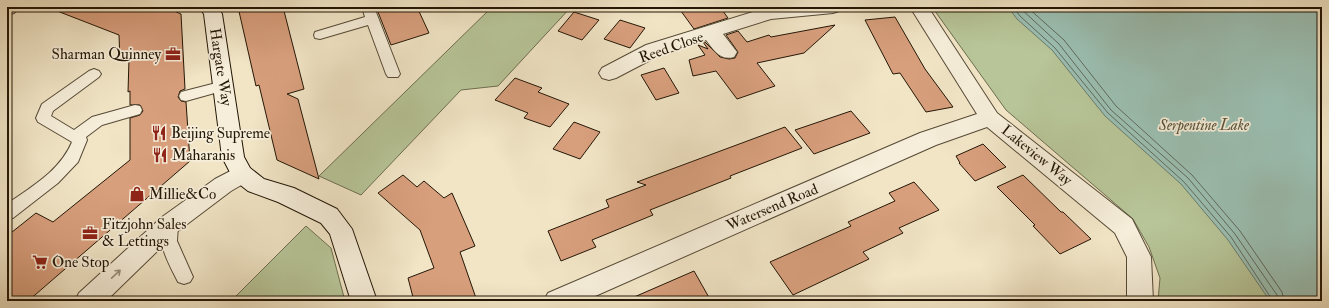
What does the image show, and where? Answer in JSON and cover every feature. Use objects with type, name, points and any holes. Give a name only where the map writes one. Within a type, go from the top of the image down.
[{"type":"street","name":"Hargate Way","points":[[208,7],[212,14],[224,86],[233,157],[242,174],[256,185],[286,195],[329,216],[340,229],[364,301]]},
{"type":"street","name":"Reed Close","points":[[609,73],[653,50],[711,33],[769,13],[833,7]]},
{"type":"street","name":"Lakeview Way","points":[[919,7],[990,118],[1124,226],[1140,257],[1140,301]]},
{"type":"street","name":"Reed Close","points":[[711,33],[727,52]]},
{"type":"street","name":"Watersend Road","points":[[556,301],[594,293],[928,139],[990,118]]},
{"type":"street","points":[[88,301],[170,224],[223,185],[242,174]]},
{"type":"lane","points":[[320,35],[370,13],[393,74]]},
{"type":"lane","points":[[7,213],[53,179],[73,158],[80,140],[43,118],[47,108],[94,74]]},
{"type":"lane","points":[[186,96],[224,86]]},
{"type":"lane","points":[[75,137],[97,122],[135,110]]},
{"type":"lane","points":[[170,224],[169,241],[184,277]]},
{"type":"green space","points":[[492,7],[571,7],[498,86],[461,90],[361,195],[319,176]]},
{"type":"green space","name":"Serpentine Lake","points":[[932,7],[1322,7],[1322,301],[1158,301],[1160,278],[1149,247],[1133,219],[1006,110]]},
{"type":"green space","points":[[306,226],[331,248],[345,301],[231,301]]},
{"type":"water","name":"Serpentine Lake","points":[[1008,7],[1322,7],[1322,301],[1270,301],[1228,240],[1181,184],[1105,116],[1052,50],[1017,19]]},
{"type":"building","points":[[52,7],[165,7],[181,14],[185,89],[180,91],[178,97],[181,101],[186,102],[190,161],[28,301],[7,301],[7,236],[36,213],[53,222],[130,160],[130,118],[140,115],[143,111],[140,105],[130,105],[130,91],[128,92],[129,59],[120,62],[119,35],[52,9]]},
{"type":"building","points":[[238,7],[283,7],[304,89],[287,94],[298,99],[319,179],[277,160],[259,85],[256,86]]},
{"type":"building","points":[[376,7],[417,7],[429,33],[391,45]]},
{"type":"building","points":[[678,7],[720,7],[728,18],[694,29]]},
{"type":"building","points":[[574,12],[599,20],[582,40],[558,31]]},
{"type":"building","points":[[895,17],[925,69],[953,107],[926,112],[900,73],[893,74],[865,20]]},
{"type":"building","points":[[620,20],[645,28],[630,48],[604,39]]},
{"type":"building","points":[[835,25],[804,53],[757,63],[775,86],[737,99],[716,71],[693,76],[689,60],[705,55],[698,45],[708,49],[703,42],[705,42],[720,57],[729,59],[735,58],[738,52],[726,35],[738,31],[747,42],[769,35],[771,37]]},
{"type":"building","points":[[664,68],[679,93],[656,100],[641,75]]},
{"type":"building","points":[[515,78],[542,88],[538,92],[569,104],[550,127],[524,118],[528,113],[495,100]]},
{"type":"building","points":[[851,111],[870,133],[814,154],[795,130]]},
{"type":"building","points":[[574,122],[600,132],[580,159],[553,149]]},
{"type":"building","points":[[785,127],[802,148],[730,176],[731,178],[650,210],[653,215],[592,240],[596,247],[561,261],[548,231],[609,207],[606,200],[646,185],[637,182]]},
{"type":"building","points":[[983,144],[1006,167],[975,181],[959,163],[956,156]]},
{"type":"building","points":[[403,175],[417,187],[424,181],[444,198],[452,193],[475,246],[460,252],[477,301],[414,301],[408,278],[434,268],[420,230],[378,193]]},
{"type":"building","points":[[1023,175],[1091,239],[1060,254],[1033,226],[1035,225],[997,187]]},
{"type":"building","points":[[914,182],[939,210],[899,228],[903,233],[863,252],[869,259],[793,295],[770,262],[851,226],[848,222],[895,201],[889,193]]},
{"type":"building","points":[[694,271],[711,301],[625,301]]},
{"type":"place","name":"Sharman Quinney","points":[[173,54]]},
{"type":"place","name":"Beijing Supreme","points":[[159,133]]},
{"type":"place","name":"Maharanis","points":[[160,155]]},
{"type":"place","name":"Millie&Co","points":[[137,194]]},
{"type":"place","name":"Fitzjohn Sales & Lettings","points":[[90,233]]},
{"type":"place","name":"One Stop","points":[[40,262]]}]
